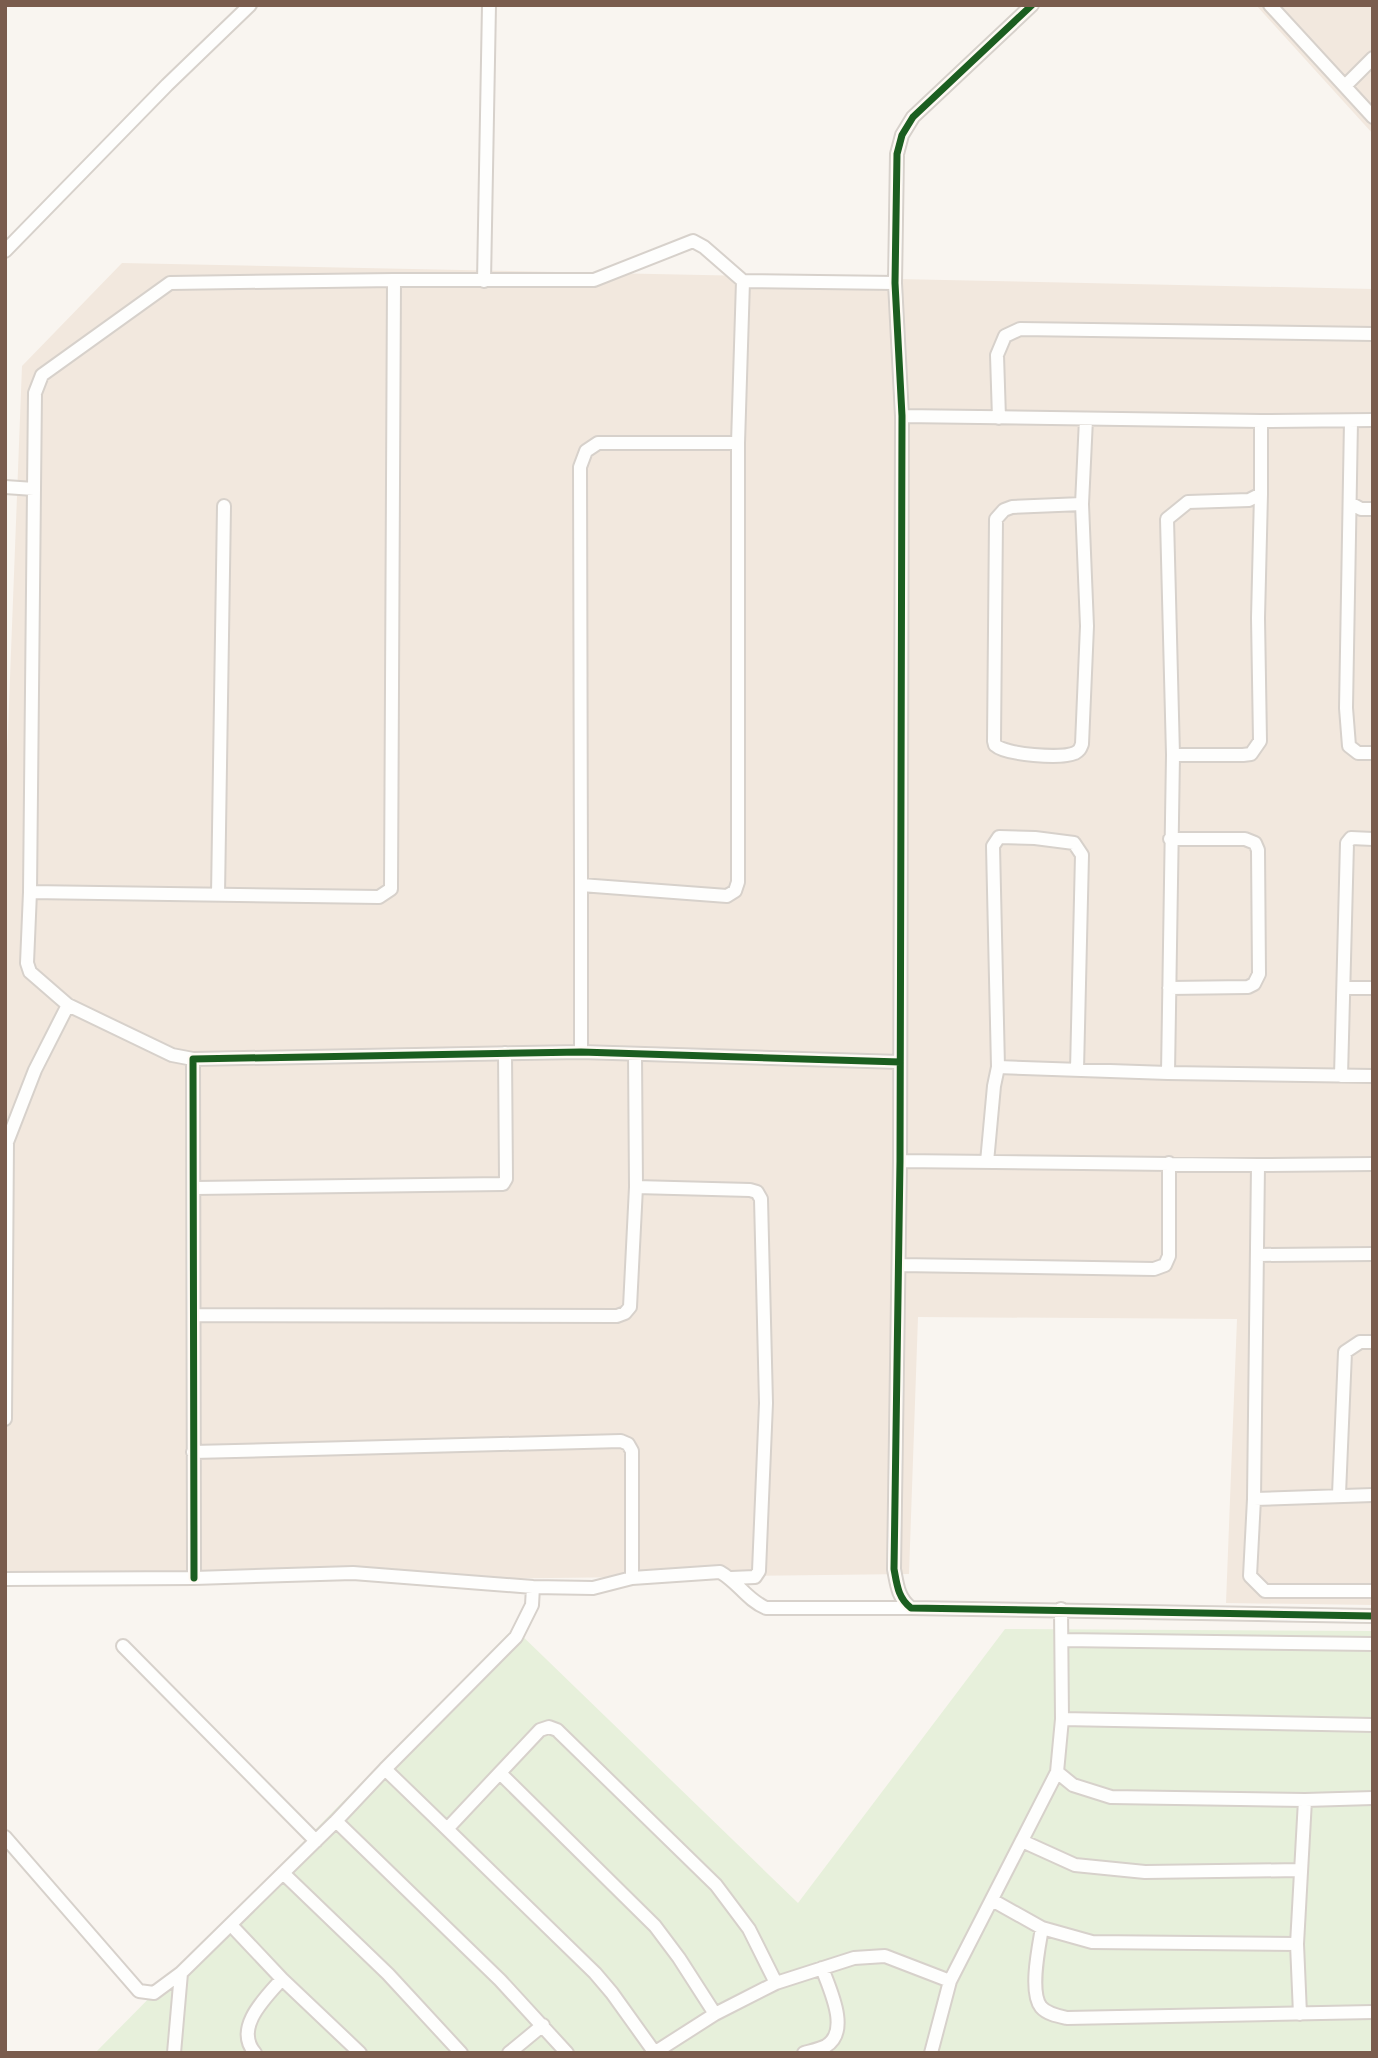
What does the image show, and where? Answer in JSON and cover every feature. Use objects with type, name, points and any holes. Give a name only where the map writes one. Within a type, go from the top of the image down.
[{"type":"street","points":[[5,251],[167,85],[250,5]]},
{"type":"street","points":[[484,281],[489,5]]},
{"type":"street","points":[[911,1608],[901,1600],[894,1569],[900,1161],[902,416],[895,283],[897,154],[902,135],[913,117],[1032,5]]},
{"type":"street","points":[[1270,5],[1373,117]]},
{"type":"street","points":[[1345,86],[1373,58]]},
{"type":"street","points":[[895,283],[743,281],[704,247],[693,241],[594,280],[170,284],[42,374],[35,393],[27,963],[30,972],[68,1005],[172,1055],[193,1059],[581,1052],[900,1062]]},
{"type":"street","points":[[30,892],[379,897],[391,889],[394,280]]},
{"type":"street","points":[[581,885],[727,896],[735,891],[738,882],[738,443],[743,281]]},
{"type":"street","points":[[999,418],[997,355],[1005,336],[1020,329],[1373,334]]},
{"type":"street","points":[[902,416],[1373,420]]},
{"type":"street","points":[[1082,504],[1012,507],[1004,510],[996,519],[994,740],[995,745],[1005,751],[1033,755],[1072,754],[1079,751],[1082,744],[1087,626],[1082,504],[1086,419]]},
{"type":"street","points":[[1173,755],[1251,754],[1260,741],[1258,618],[1261,421]]},
{"type":"street","points":[[1351,421],[1346,708],[1349,746],[1358,753],[1373,753]]},
{"type":"street","points":[[581,1052],[580,467],[586,451],[598,443],[738,443]]},
{"type":"street","points":[[5,486],[34,489]]},
{"type":"street","points":[[1168,1073],[1173,755],[1167,519],[1188,502],[1249,500],[1261,494]]},
{"type":"street","points":[[1350,503],[1361,509],[1373,509]]},
{"type":"street","points":[[218,895],[224,506]]},
{"type":"street","points":[[987,1162],[998,1067],[993,846],[999,837],[1074,843],[1082,855],[1077,1070]]},
{"type":"street","points":[[1341,1076],[1347,843],[1351,838],[1373,839]]},
{"type":"street","points":[[1169,988],[1248,987],[1254,984],[1259,974],[1258,850],[1255,843],[1245,839],[1170,839]]},
{"type":"street","points":[[1345,988],[1373,988]]},
{"type":"street","points":[[5,1419],[7,1142],[35,1070],[68,1005]]},
{"type":"street","points":[[195,1188],[503,1184],[506,1179],[505,1053]]},
{"type":"street","points":[[194,1315],[617,1316],[625,1313],[630,1307],[636,1187],[635,1054]]},
{"type":"street","points":[[193,1059],[194,1578]]},
{"type":"street","points":[[998,1067],[1373,1076]]},
{"type":"street","points":[[900,1161],[1373,1164]]},
{"type":"street","points":[[899,1265],[1154,1269],[1165,1265],[1169,1256],[1169,1163]]},
{"type":"street","points":[[1258,1165],[1254,1499],[1250,1576],[1265,1591],[1373,1591]]},
{"type":"street","points":[[636,1187],[750,1190],[757,1192],[761,1199],[766,1404],[760,1571],[755,1577],[732,1578]]},
{"type":"street","points":[[1257,1255],[1373,1254]]},
{"type":"street","points":[[1339,1494],[1345,1352],[1360,1342],[1373,1342]]},
{"type":"street","points":[[193,1452],[621,1441],[628,1444],[632,1451],[632,1578]]},
{"type":"street","points":[[1254,1499],[1339,1494],[1373,1495]]},
{"type":"street","points":[[5,1579],[194,1578],[353,1573],[533,1587],[593,1588],[632,1578],[720,1572],[732,1578],[752,1602],[765,1608],[1061,1609],[1373,1616]]},
{"type":"street","points":[[5,1837],[139,1991],[154,1993],[181,1973],[316,1841],[516,1637],[532,1605],[533,1587]]},
{"type":"street","points":[[931,2053],[950,1981],[1057,1772],[1062,1719],[1061,1609]]},
{"type":"street","points":[[1063,1640],[1373,1644]]},
{"type":"street","points":[[123,1646],[316,1841]]},
{"type":"street","points":[[1062,1719],[1373,1725]]},
{"type":"street","points":[[447,1829],[540,1730],[549,1727],[557,1730],[716,1885],[749,1929],[776,1983]]},
{"type":"street","points":[[385,1769],[595,1973],[654,2053],[715,2014],[776,1983],[854,1958],[885,1956],[950,1981]]},
{"type":"street","points":[[1057,1772],[1073,1785],[1111,1797],[1305,1800],[1373,1798]]},
{"type":"street","points":[[500,1773],[655,1926],[715,2014]]},
{"type":"street","points":[[1300,2014],[1297,1944],[1305,1800]]},
{"type":"street","points":[[336,1821],[543,2025],[567,2053]]},
{"type":"street","points":[[1022,1841],[1075,1865],[1145,1872],[1300,1870]]},
{"type":"street","points":[[283,1873],[388,1974],[461,2053]]},
{"type":"street","points":[[992,1900],[1042,1928],[1092,1942],[1297,1944]]},
{"type":"street","points":[[231,1924],[282,1979],[360,2053]]},
{"type":"street","points":[[1042,1928],[1035,1995],[1041,2008],[1054,2015],[1067,2018],[1373,2012]]},
{"type":"street","points":[[804,2053],[825,2047],[833,2040],[837,2026],[837,2015],[822,1968]]},
{"type":"street","points":[[174,2053],[181,1973]]},
{"type":"street","points":[[255,2053],[250,2047],[248,2026],[258,2005],[282,1979]]},
{"type":"street","points":[[509,2053],[543,2025]]},
{"type":"shaded area","points":[[1256,5],[1373,5],[1373,134]]},
{"type":"shaded area","points":[[122,263],[1373,289],[1373,1605],[1226,1603],[1237,1319],[918,1317],[909,1574],[5,1584],[5,808],[22,366]]},
{"type":"green space","points":[[514,1628],[798,1903],[1005,1629],[1373,1631],[1373,2053],[95,2053]]},
{"type":"cycle path","points":[[1032,5],[913,117],[902,135],[897,154],[895,283],[902,416],[896,1580],[901,1595],[911,1608],[1373,1616]]},
{"type":"cycle path","points":[[194,1578],[193,1059],[581,1052],[900,1062]]}]
